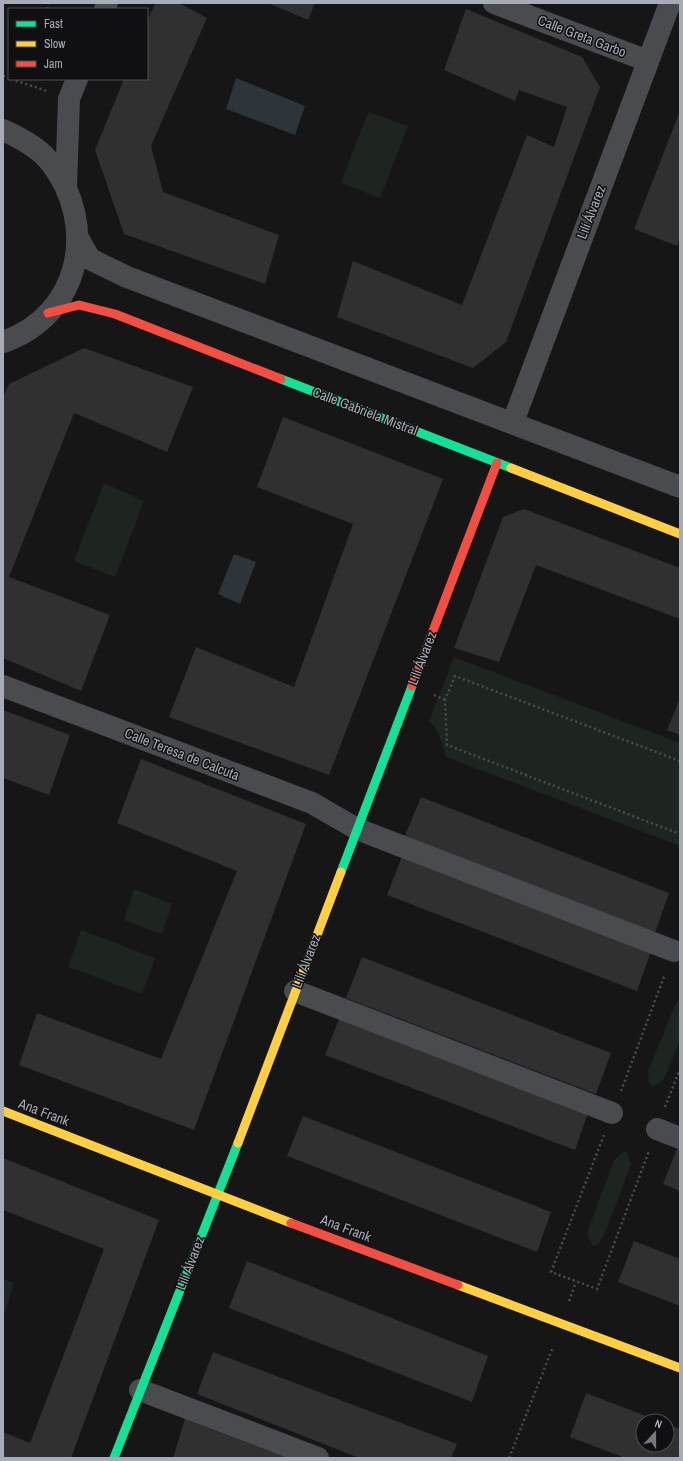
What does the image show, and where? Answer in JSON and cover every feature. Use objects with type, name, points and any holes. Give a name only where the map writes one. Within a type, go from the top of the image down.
[{"type":"street","name":"Calle Greta Garbo","points":[[494,3],[648,61]]},
{"type":"street","name":"Lilí Álvarez","points":[[513,422],[670,3]]},
{"type":"street","points":[[66,186],[69,99],[77,80]]},
{"type":"street","points":[[3,130],[26,141],[49,161],[66,186],[76,212],[78,238],[74,265],[64,291],[48,313],[8,341]]},
{"type":"street","points":[[78,238],[90,259],[127,277],[513,422],[680,487]]},
{"type":"street","name":"Calle Gabriela Mistral","points":[[48,313],[79,305],[115,314],[680,534]]},
{"type":"street","name":"Lilí Álvarez","points":[[114,1458],[218,1193],[497,463]]},
{"type":"street","name":"Calle Teresa de Calcuta","points":[[3,686],[312,803],[357,829],[674,951]]},
{"type":"street","points":[[295,991],[612,1113]]},
{"type":"street","name":"Ana Frank","points":[[3,1111],[680,1368]]},
{"type":"street","points":[[657,1129],[680,1138]]},
{"type":"street","points":[[140,1390],[318,1458]]},
{"type":"path","points":[[19,80],[69,99]]},
{"type":"path","points":[[680,761],[455,676],[445,700],[448,746],[680,834]]},
{"type":"path","points":[[674,951],[551,1272],[597,1289],[680,1069]]},
{"type":"path","points":[[509,1458],[562,1324],[576,1282]]},
{"type":"shaded area","points":[[236,78],[305,106],[295,135],[226,109]]},
{"type":"shaded area","points":[[368,112],[408,126],[380,198],[341,183]]},
{"type":"shaded area","points":[[104,483],[144,501],[115,577],[74,561]]},
{"type":"shaded area","points":[[234,554],[256,562],[240,604],[218,594]]},
{"type":"shaded area","points":[[454,657],[680,743],[680,846],[446,757],[436,728],[429,721]]},
{"type":"shaded area","points":[[134,889],[172,904],[162,934],[124,920]]},
{"type":"shaded area","points":[[81,930],[155,958],[142,994],[68,967]]},
{"type":"shaded area","points":[[680,997],[680,1040],[664,1080],[652,1087],[649,1082],[648,1071],[675,1005]]},
{"type":"shaded area","points":[[624,1152],[627,1152],[631,1164],[604,1236],[597,1245],[593,1246],[587,1234],[589,1227],[614,1160]]},
{"type":"shaded area","points":[[3,1279],[14,1283],[3,1318]]},
{"type":"building","points":[[155,3],[179,3],[207,18],[151,146],[163,192],[279,235],[265,284],[124,234],[95,150],[124,80],[148,80],[148,20]]},
{"type":"building","points":[[268,3],[315,3],[308,20]]},
{"type":"building","points":[[466,9],[582,57],[600,87],[506,342],[473,368],[337,317],[353,261],[462,305],[527,135],[554,147],[567,107],[519,90],[515,101],[444,70]]},
{"type":"building","points":[[680,111],[680,238],[677,246],[634,229]]},
{"type":"building","points":[[84,348],[193,387],[167,452],[74,413],[9,577],[110,615],[81,691],[3,658],[3,397],[9,384]]},
{"type":"building","points":[[283,417],[443,479],[329,775],[169,717],[196,647],[294,687],[353,524],[257,487]]},
{"type":"building","points":[[524,509],[680,568],[680,619],[536,565],[499,662],[454,648],[503,517]]},
{"type":"building","points":[[680,698],[680,735],[667,730]]},
{"type":"building","points":[[3,710],[70,735],[49,795],[3,778]]},
{"type":"building","points":[[141,759],[306,824],[194,1130],[19,1065],[37,1013],[161,1059],[237,871],[117,823]]},
{"type":"building","points":[[421,797],[669,893],[655,933],[404,838]]},
{"type":"building","points":[[403,854],[651,951],[637,991],[387,895]]},
{"type":"building","points":[[362,957],[611,1053],[596,1094],[346,998]]},
{"type":"building","points":[[341,1014],[589,1110],[575,1150],[325,1055]]},
{"type":"building","points":[[303,1116],[551,1212],[537,1252],[287,1156]]},
{"type":"building","points":[[680,1144],[680,1191],[663,1184]]},
{"type":"building","points":[[3,1158],[159,1220],[71,1458],[3,1458],[3,1432],[30,1443],[104,1249],[3,1210]]},
{"type":"building","points":[[634,1241],[680,1259],[680,1306],[618,1282]]},
{"type":"building","points":[[247,1261],[488,1356],[472,1402],[229,1308]]},
{"type":"building","points":[[213,1352],[457,1444],[451,1458],[359,1458],[197,1394]]},
{"type":"building","points":[[586,1393],[638,1413],[635,1413],[635,1453],[675,1453],[675,1427],[680,1429],[680,1458],[625,1458],[570,1437]]},
{"type":"building","points":[[185,1419],[287,1458],[173,1458]]},
{"type":"traffic: fast","points":[[281,379],[511,468]]},
{"type":"traffic: fast","points":[[341,872],[412,686]]},
{"type":"traffic: fast","points":[[114,1458],[238,1143]]},
{"type":"traffic: slow","points":[[511,468],[680,534]]},
{"type":"traffic: slow","points":[[238,1143],[341,872]]},
{"type":"traffic: slow","points":[[3,1111],[291,1223]]},
{"type":"traffic: slow","points":[[458,1285],[680,1368]]},
{"type":"traffic: jam","points":[[48,313],[79,305],[115,314],[281,379]]},
{"type":"traffic: jam","points":[[412,686],[497,463]]},
{"type":"traffic: jam","points":[[291,1223],[458,1285]]}]
